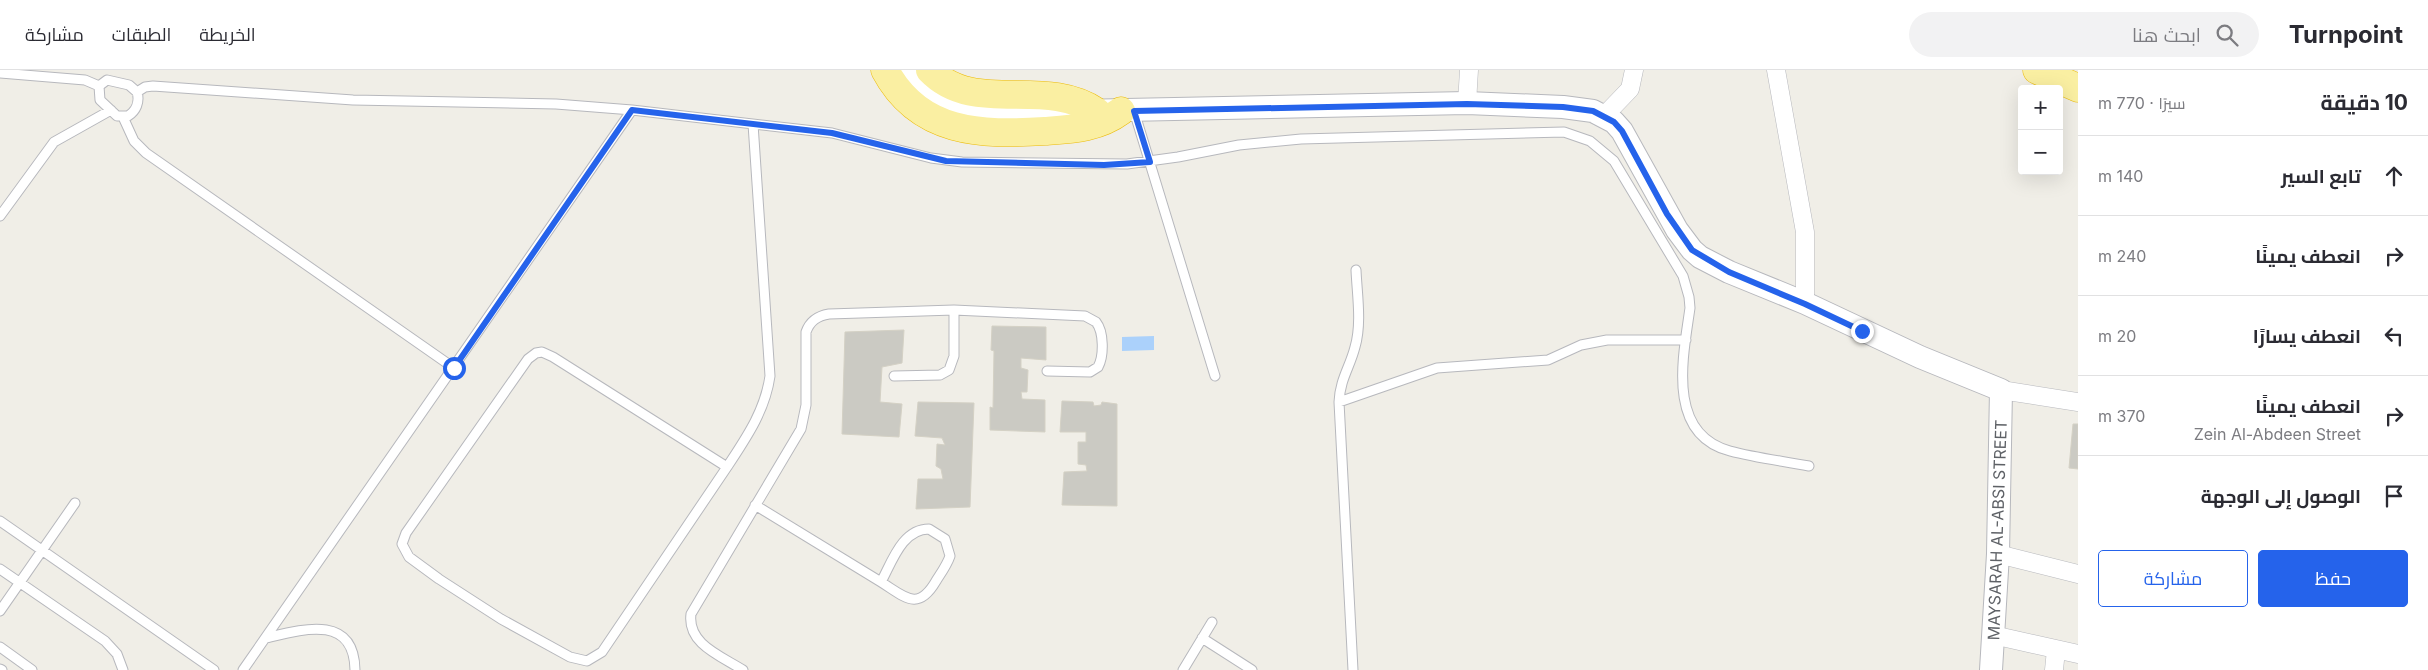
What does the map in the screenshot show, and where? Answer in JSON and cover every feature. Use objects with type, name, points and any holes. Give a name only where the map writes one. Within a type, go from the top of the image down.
[{"type":"highway","points":[[884,70],[900,93],[925,114],[940,122],[972,131],[1038,132],[1087,127],[1105,122],[1118,111]]},
{"type":"highway","points":[[930,70],[944,82],[966,91],[1058,95],[1118,111]]},
{"type":"highway","points":[[2037,70],[2078,88]]},
{"type":"street","points":[[912,70],[931,94],[958,109],[973,113],[1467,104],[1583,108],[1605,116],[1622,131],[1667,214],[1692,250],[1729,272],[1805,304],[1920,357],[2001,390],[2078,402]]},
{"type":"street","points":[[1467,104],[1469,70]]},
{"type":"street","points":[[1605,116],[1630,89],[1634,70]]},
{"type":"street","points":[[1776,70],[1805,232],[1805,304]]},
{"type":"street","name":"MAYSARAH AL-ABSI STREET","points":[[1991,670],[1998,554],[2001,390]]},
{"type":"street","points":[[1998,554],[2078,574]]},
{"type":"street","points":[[1993,635],[2078,654]]},
{"type":"street","points":[[2054,670],[2056,650]]},
{"type":"lane","points":[[0,73],[85,80],[99,86]]},
{"type":"lane","points":[[107,80],[112,80],[132,87],[137,92],[138,101],[135,110],[128,116],[117,116],[100,100],[99,86],[107,80]]},
{"type":"lane","points":[[137,92],[145,87],[153,86],[353,100],[556,104],[632,110],[832,133],[931,158],[954,161],[1104,165],[1150,162],[1239,145],[1301,139],[1551,131],[1577,135],[1598,146],[1614,161],[1682,276],[1689,297],[1683,396],[1689,417],[1702,435],[1720,447],[1730,451],[1809,466]]},
{"type":"lane","points":[[0,216],[44,153],[54,142],[111,110]]},
{"type":"lane","points":[[244,670],[632,110]]},
{"type":"lane","points":[[1118,111],[1150,162],[1215,376]]},
{"type":"lane","points":[[124,117],[134,141],[146,153],[454,368]]},
{"type":"lane","points":[[727,466],[554,357],[542,352],[536,353],[528,359],[406,533],[402,544],[403,549],[409,557],[439,579],[493,614],[570,657],[587,661],[602,652],[727,466],[751,430],[762,406],[770,376],[753,124]]},
{"type":"lane","points":[[1353,670],[1339,402],[1340,386],[1358,334],[1356,270]]},
{"type":"lane","points":[[743,670],[702,644],[693,634],[690,620],[694,607],[801,429],[806,405],[806,332],[811,322],[822,315],[954,310],[1084,316],[1096,322],[1101,334],[1101,358],[1098,367],[1090,372],[1047,372]]},
{"type":"lane","points":[[894,376],[940,375],[949,370],[953,361],[954,310]]},
{"type":"lane","points":[[1339,402],[1437,368],[1548,360],[1581,345],[1607,340],[1686,340]]},
{"type":"lane","points":[[0,611],[75,503]]},
{"type":"lane","points":[[755,505],[881,582],[912,600],[926,596],[948,562],[950,550],[945,539],[929,530],[911,534],[903,543],[881,582]]},
{"type":"lane","points":[[0,520],[214,670]]},
{"type":"lane","points":[[0,569],[105,642],[117,654],[123,670]]},
{"type":"lane","points":[[1182,670],[1212,622]]},
{"type":"lane","points":[[266,638],[301,631],[332,630],[344,636],[352,647],[355,670]]},
{"type":"lane","points":[[1202,638],[1238,666],[1252,670]]},
{"type":"lane","points":[[0,647],[32,670]]},
{"type":"water","points":[[1154,336],[1154,350],[1122,351],[1122,337]]},
{"type":"building","points":[[992,326],[1046,327],[1046,360],[1021,358],[1021,368],[1028,370],[1027,392],[1021,392],[1022,399],[1045,400],[1045,432],[990,430],[990,407],[993,408],[994,351],[991,350]]},
{"type":"building","points":[[904,330],[902,363],[882,367],[880,402],[902,404],[899,437],[842,434],[845,332]]},
{"type":"building","points":[[1062,401],[1093,402],[1094,406],[1101,405],[1102,402],[1117,404],[1117,506],[1062,505],[1064,472],[1087,471],[1086,465],[1078,464],[1078,442],[1086,442],[1086,432],[1060,432]]},
{"type":"building","points":[[918,402],[974,403],[970,507],[916,509],[918,479],[943,479],[941,469],[936,466],[937,444],[945,445],[942,438],[915,436]]},
{"type":"building","points":[[2073,424],[2078,424],[2078,469],[2069,468]]},
{"type":"route","points":[[454,368],[632,110],[832,133],[861,138],[914,154],[946,161],[1104,165],[1150,162],[1134,111],[1467,104],[1583,108],[1605,116],[1622,131],[1667,214],[1692,250],[1729,272],[1805,304],[1862,331]]}]
